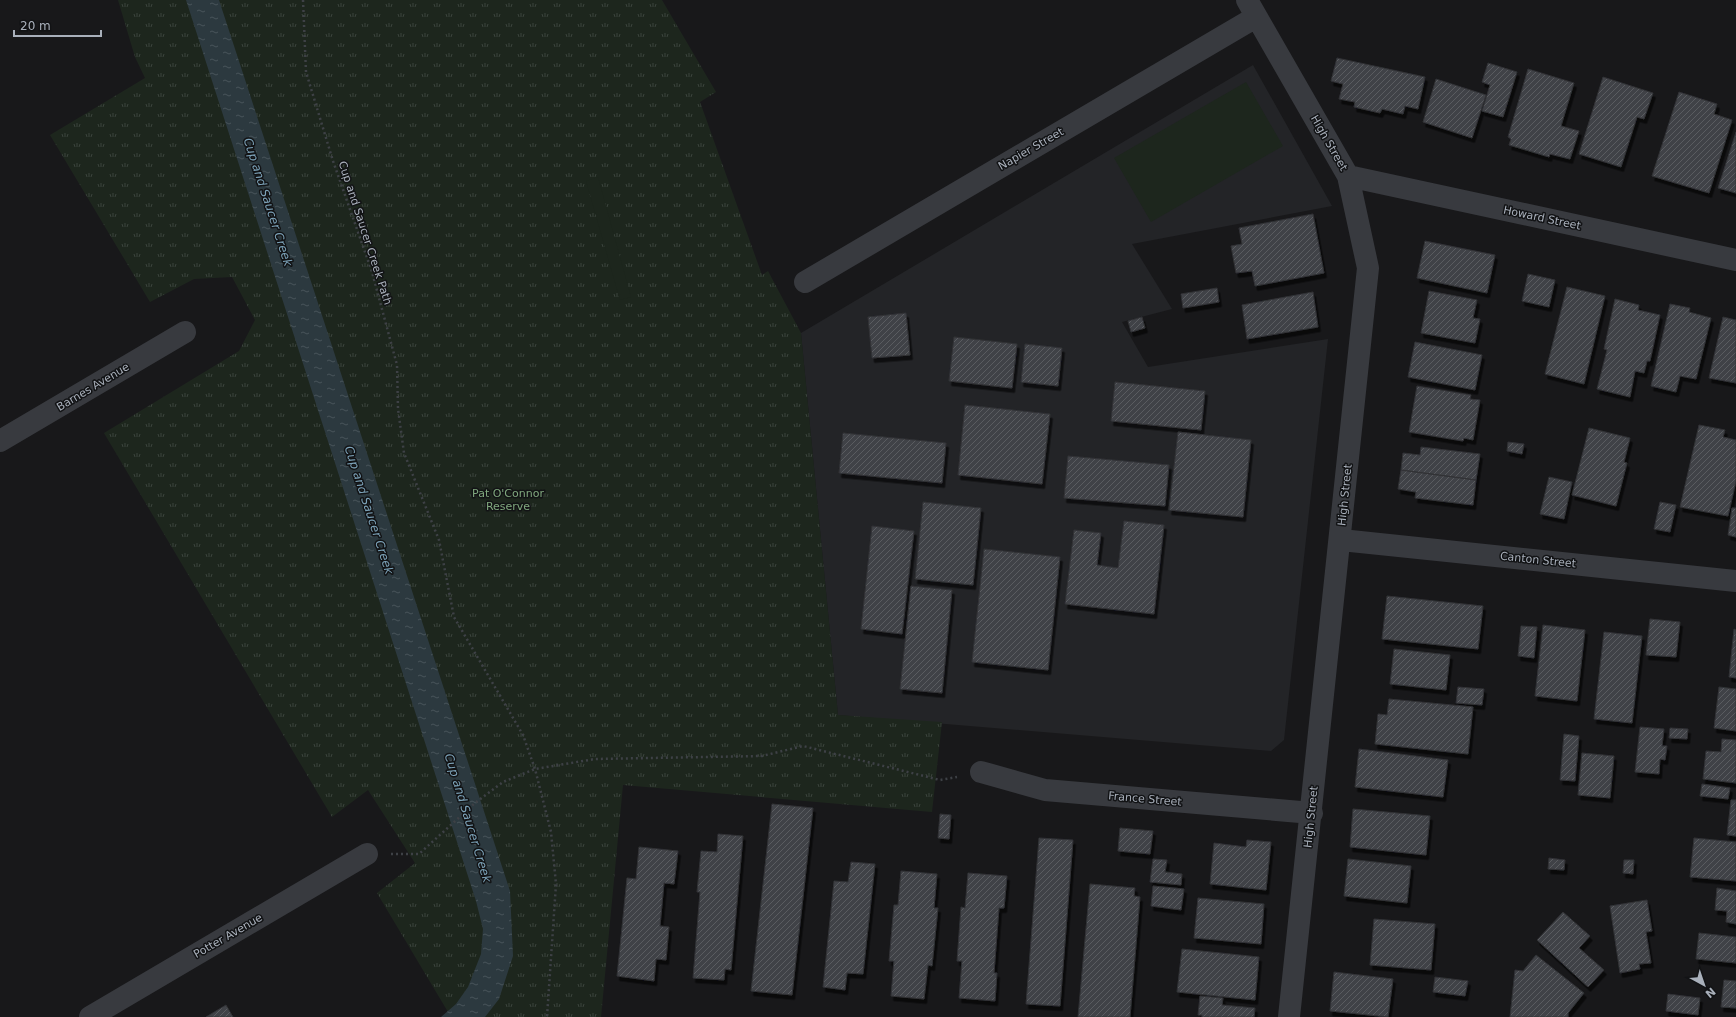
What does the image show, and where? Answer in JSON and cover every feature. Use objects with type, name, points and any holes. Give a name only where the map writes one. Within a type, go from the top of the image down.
[{"type":"street","name":"High Street","points":[[1252,9],[1348,176],[1368,268],[1341,540],[1289,1017]]},
{"type":"street","name":"Napier Street","points":[[805,282],[1252,9]]},
{"type":"street","name":"Howard Street","points":[[1348,176],[1736,260]]},
{"type":"street","name":"Barnes Avenue","points":[[0,441],[185,332]]},
{"type":"street","name":"Canton Street","points":[[1341,540],[1736,581]]},
{"type":"street","name":"France Street","points":[[981,772],[1045,790],[1312,813]]},
{"type":"street","name":"Potter Avenue","points":[[90,1017],[367,854]]},
{"type":"path","name":"Cup and Saucer Creek Path","points":[[303,0],[306,72],[333,161],[372,272],[397,365],[398,409],[404,453],[439,540],[454,617],[523,735],[535,769],[551,832],[556,884],[547,1017]]},
{"type":"path","points":[[367,854],[419,854],[475,803],[503,782],[535,769],[595,759],[762,756],[803,746],[940,780],[981,772]]},
{"type":"shaded area","points":[[1253,65],[1332,206],[1132,244],[1172,309],[1122,322],[1148,367],[1328,339],[1284,740],[1271,751],[838,715],[801,333]]},
{"type":"green space","name":"Pat O'Connor Reserve","points":[[118,0],[662,0],[716,92],[700,102],[762,275],[768,271],[801,333],[838,715],[942,722],[932,812],[623,785],[601,1017],[451,1017],[377,893],[415,863],[368,790],[332,817],[104,433],[239,351],[255,320],[232,277],[194,279],[150,302],[50,135],[145,78],[135,57]]},
{"type":"green space","points":[[1246,82],[1283,146],[1151,222],[1114,158]]},
{"type":"green space","points":[[598,177],[631,297],[620,300],[586,181]]},
{"type":"water","name":"Cup and Saucer Creek","points":[[186,0],[219,0],[510,891],[513,956],[499,999],[485,1017],[441,1017],[456,1004],[468,987],[481,954],[483,929],[476,901]]},
{"type":"building","points":[[1337,58],[1425,77],[1418,109],[1405,106],[1403,114],[1382,109],[1380,113],[1354,107],[1355,102],[1339,99],[1343,84],[1331,81]]},
{"type":"building","points":[[1488,63],[1517,72],[1503,117],[1482,111],[1490,85],[1482,82]]},
{"type":"building","points":[[1528,69],[1574,83],[1561,126],[1579,131],[1570,159],[1550,154],[1549,157],[1509,145],[1511,139],[1508,137]]},
{"type":"building","points":[[1603,77],[1653,93],[1644,119],[1637,117],[1621,167],[1579,154]]},
{"type":"building","points":[[1436,79],[1486,95],[1472,138],[1423,122]]},
{"type":"building","points":[[1679,92],[1717,104],[1714,114],[1732,120],[1709,193],[1652,176]]},
{"type":"building","points":[[1736,132],[1736,193],[1718,188]]},
{"type":"building","points":[[1313,214],[1324,273],[1255,286],[1252,271],[1236,273],[1231,246],[1242,244],[1239,228]]},
{"type":"building","points":[[1425,241],[1495,255],[1487,293],[1417,278]]},
{"type":"building","points":[[1528,274],[1555,280],[1549,307],[1522,301]]},
{"type":"building","points":[[1567,287],[1605,296],[1584,384],[1545,374]]},
{"type":"building","points":[[1217,288],[1219,302],[1183,308],[1181,294]]},
{"type":"building","points":[[1429,291],[1477,300],[1473,318],[1480,319],[1475,343],[1421,333]]},
{"type":"building","points":[[1313,292],[1318,327],[1247,339],[1242,305]]},
{"type":"building","points":[[1615,299],[1639,305],[1638,310],[1660,315],[1650,361],[1647,361],[1644,373],[1635,371],[1630,397],[1597,389],[1607,350],[1604,349]]},
{"type":"building","points":[[1670,304],[1690,308],[1689,312],[1711,318],[1696,379],[1680,376],[1676,392],[1651,386]]},
{"type":"building","points":[[906,313],[910,355],[872,358],[868,317]]},
{"type":"building","points":[[1142,317],[1145,328],[1131,332],[1128,321]]},
{"type":"building","points":[[1723,317],[1736,320],[1736,383],[1709,378]]},
{"type":"building","points":[[954,337],[1017,344],[1012,388],[949,381]]},
{"type":"building","points":[[1415,342],[1482,355],[1475,390],[1408,377]]},
{"type":"building","points":[[1025,344],[1062,348],[1058,386],[1021,382]]},
{"type":"building","points":[[1115,382],[1205,391],[1201,430],[1111,421]]},
{"type":"building","points":[[1417,386],[1471,395],[1470,399],[1480,400],[1473,440],[1464,438],[1463,441],[1409,432]]},
{"type":"building","points":[[965,405],[1050,414],[1042,484],[958,475]]},
{"type":"building","points":[[1699,425],[1725,430],[1723,437],[1736,440],[1736,481],[1728,516],[1680,507]]},
{"type":"building","points":[[1589,428],[1630,438],[1624,462],[1627,463],[1616,506],[1572,495]]},
{"type":"building","points":[[1178,432],[1251,440],[1243,517],[1169,510]]},
{"type":"building","points":[[843,433],[946,443],[942,483],[839,473]]},
{"type":"building","points":[[1508,442],[1524,444],[1522,454],[1507,451]]},
{"type":"building","points":[[1421,447],[1480,454],[1476,480],[1401,470],[1403,453],[1420,455]]},
{"type":"building","points":[[1068,456],[1169,465],[1165,506],[1064,498]]},
{"type":"building","points":[[1401,470],[1476,480],[1473,505],[1415,498],[1416,492],[1398,489]]},
{"type":"building","points":[[1549,477],[1572,482],[1564,519],[1540,514]]},
{"type":"building","points":[[923,502],[981,508],[973,585],[915,579]]},
{"type":"building","points":[[1660,502],[1676,505],[1670,532],[1654,529]]},
{"type":"building","points":[[1732,508],[1736,508],[1736,537],[1728,535]]},
{"type":"building","points":[[1124,521],[1164,525],[1154,614],[1065,604],[1074,530],[1101,533],[1097,565],[1118,568]]},
{"type":"building","points":[[872,526],[914,531],[902,634],[861,629]]},
{"type":"building","points":[[984,549],[1060,557],[1048,670],[972,662]]},
{"type":"building","points":[[911,586],[952,590],[942,693],[900,689]]},
{"type":"building","points":[[1387,596],[1483,606],[1478,649],[1382,639]]},
{"type":"building","points":[[1650,619],[1680,622],[1676,657],[1646,655]]},
{"type":"building","points":[[1543,625],[1585,630],[1577,701],[1535,696]]},
{"type":"building","points":[[1521,626],[1537,627],[1534,658],[1518,656]]},
{"type":"building","points":[[1734,629],[1736,630],[1736,678],[1729,677]]},
{"type":"building","points":[[1604,632],[1642,636],[1632,723],[1594,719]]},
{"type":"building","points":[[1394,649],[1450,655],[1446,690],[1390,684]]},
{"type":"building","points":[[1458,687],[1484,689],[1482,705],[1456,703]]},
{"type":"building","points":[[1719,687],[1736,689],[1736,731],[1714,728]]},
{"type":"building","points":[[1389,699],[1473,707],[1468,754],[1375,744],[1378,714],[1387,715]]},
{"type":"building","points":[[1640,727],[1664,729],[1662,746],[1667,746],[1665,760],[1660,759],[1659,774],[1635,772]]},
{"type":"building","points":[[1670,728],[1688,729],[1687,739],[1669,738]]},
{"type":"building","points":[[1564,734],[1579,736],[1575,781],[1560,780]]},
{"type":"building","points":[[1722,739],[1736,740],[1736,783],[1703,779],[1706,751],[1721,752]]},
{"type":"building","points":[[1359,749],[1448,760],[1443,797],[1355,787]]},
{"type":"building","points":[[1582,753],[1614,756],[1610,798],[1578,795]]},
{"type":"building","points":[[1702,784],[1730,788],[1728,799],[1700,796]]},
{"type":"building","points":[[1731,800],[1736,800],[1736,836],[1727,835]]},
{"type":"building","points":[[772,804],[813,808],[792,995],[751,991]]},
{"type":"building","points":[[1353,809],[1430,816],[1426,855],[1350,847]]},
{"type":"building","points":[[940,814],[951,815],[949,839],[938,838]]},
{"type":"building","points":[[1120,828],[1153,831],[1150,854],[1118,851]]},
{"type":"building","points":[[718,834],[743,836],[731,970],[725,969],[724,980],[693,978],[700,892],[697,892],[701,851],[717,852]]},
{"type":"building","points":[[1039,838],[1073,840],[1060,1006],[1026,1004]]},
{"type":"building","points":[[1694,838],[1736,842],[1736,881],[1690,877]]},
{"type":"building","points":[[1247,840],[1271,842],[1266,890],[1210,884],[1214,843],[1246,847]]},
{"type":"building","points":[[639,847],[678,851],[674,884],[664,883],[660,926],[669,927],[666,960],[656,959],[654,981],[617,976],[627,878],[636,879]]},
{"type":"building","points":[[1549,858],[1565,860],[1564,870],[1548,869]]},
{"type":"building","points":[[1153,859],[1167,860],[1165,872],[1182,874],[1181,885],[1150,882]]},
{"type":"building","points":[[1348,859],[1411,866],[1407,903],[1344,896]]},
{"type":"building","points":[[1624,860],[1634,860],[1633,874],[1623,873]]},
{"type":"building","points":[[851,862],[875,864],[863,974],[847,973],[845,990],[823,987],[834,881],[848,882]]},
{"type":"building","points":[[901,871],[937,874],[934,908],[938,908],[932,966],[928,965],[924,999],[891,996],[894,961],[889,961],[894,905],[898,905]]},
{"type":"building","points":[[968,873],[1007,876],[1004,908],[999,908],[994,973],[997,973],[995,1001],[959,998],[962,961],[957,961],[961,907],[965,908]]},
{"type":"building","points":[[1090,884],[1135,888],[1134,896],[1140,897],[1130,1017],[1078,1017]]},
{"type":"building","points":[[1153,886],[1184,889],[1181,910],[1151,906]]},
{"type":"building","points":[[1717,888],[1736,891],[1736,924],[1726,922],[1727,911],[1715,910]]},
{"type":"building","points":[[1198,898],[1264,904],[1261,944],[1194,938]]},
{"type":"building","points":[[1647,900],[1652,931],[1646,932],[1651,963],[1639,964],[1640,969],[1620,973],[1610,906]]},
{"type":"building","points":[[1563,912],[1590,936],[1579,948],[1604,970],[1588,987],[1537,940]]},
{"type":"building","points":[[1374,919],[1435,924],[1431,970],[1370,965]]},
{"type":"building","points":[[1699,933],[1736,937],[1736,963],[1696,959]]},
{"type":"building","points":[[1182,949],[1259,957],[1255,1000],[1177,992]]},
{"type":"building","points":[[1536,955],[1584,993],[1568,1013],[1568,1017],[1510,1017],[1515,970],[1523,971]]},
{"type":"building","points":[[1334,972],[1393,979],[1388,1017],[1330,1011]]},
{"type":"building","points":[[1435,977],[1468,981],[1465,996],[1433,992]]},
{"type":"building","points":[[1724,980],[1736,981],[1736,1008],[1721,1007]]},
{"type":"building","points":[[1668,994],[1700,998],[1698,1015],[1666,1011]]},
{"type":"building","points":[[1200,996],[1223,998],[1222,1005],[1255,1008],[1254,1017],[1202,1017],[1202,1015],[1198,1015]]},
{"type":"building","points":[[226,1005],[233,1017],[206,1017]]}]
